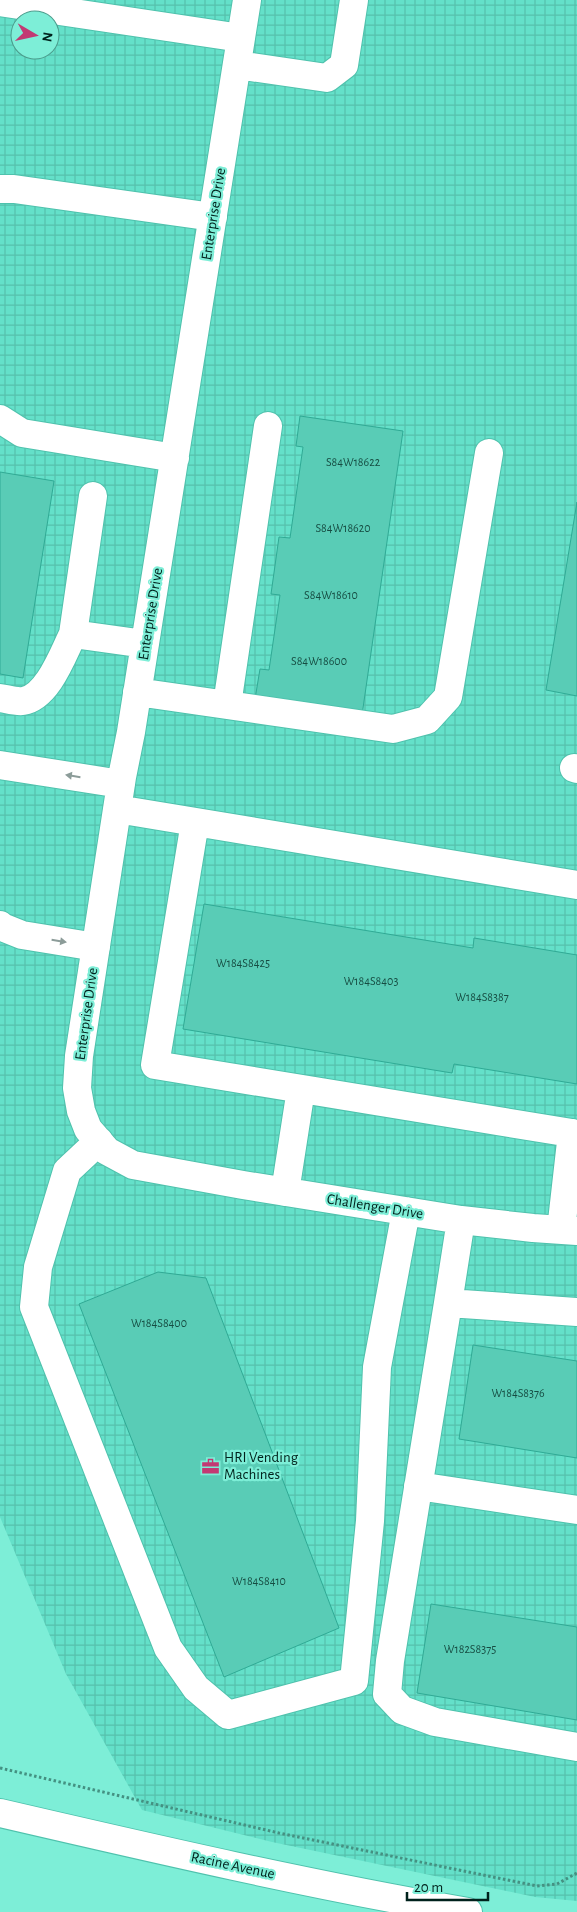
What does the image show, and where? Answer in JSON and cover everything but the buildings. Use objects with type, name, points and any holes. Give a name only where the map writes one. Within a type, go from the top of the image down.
[{"type":"street","name":"Enterprise Drive","points":[[174,1172],[133,1165],[107,1151],[88,1129],[81,1110],[77,1088],[79,1056],[119,796],[248,0]]},
{"type":"street","points":[[237,65],[327,78],[344,65],[354,0]]},
{"type":"street","points":[[0,2],[241,38]]},
{"type":"street","points":[[0,189],[14,189],[213,217]]},
{"type":"street","points":[[0,419],[22,433],[174,458]]},
{"type":"street","points":[[227,705],[268,426]]},
{"type":"street","points":[[137,692],[393,729],[427,720],[448,697],[489,453]]},
{"type":"street","points":[[0,698],[23,701],[37,696],[50,680],[73,634],[93,496]]},
{"type":"street","points":[[73,634],[145,644]]},
{"type":"street","points":[[0,765],[119,796],[195,822],[577,885]]},
{"type":"street","points":[[195,822],[155,1065],[575,1134],[569,1231]]},
{"type":"street","points":[[0,925],[22,935],[96,947]]},
{"type":"street","points":[[285,1192],[301,1089]]},
{"type":"street","points":[[99,1141],[67,1171],[38,1267],[34,1307],[168,1648],[196,1688],[228,1715],[354,1681],[370,1521],[377,1367],[406,1211]]},
{"type":"street","name":"Challenger Drive","points":[[174,1172],[461,1220],[569,1231]]},
{"type":"street","points":[[461,1220],[390,1661],[387,1694],[402,1710],[434,1722],[577,1748]]},
{"type":"street","points":[[448,1303],[577,1312]]},
{"type":"street","points":[[418,1486],[577,1510]]},
{"type":"street","name":"Racine Avenue","points":[[0,1813],[237,1866],[420,1904],[468,1912]]},
{"type":"path","points":[[0,1768],[279,1833],[537,1886],[557,1884],[577,1873]]},
{"type":"shaded area","points":[[0,0],[577,0],[577,1901],[535,1897],[272,1842],[142,1810],[66,1674],[0,1517]]},
{"type":"place","name":"HRI Vending Machines","points":[[210,1466]]}]
